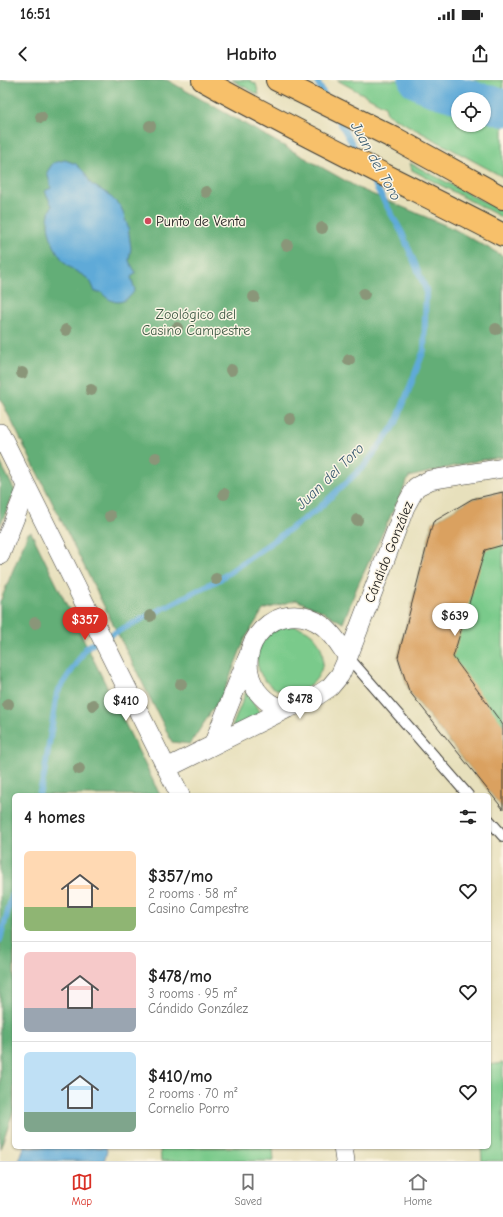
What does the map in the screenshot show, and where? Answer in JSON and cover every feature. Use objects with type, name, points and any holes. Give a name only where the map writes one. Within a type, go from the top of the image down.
[{"type":"main road","points":[[203,80],[268,116],[417,190],[503,235]]},
{"type":"main road","points":[[277,80],[396,139],[503,198]]},
{"type":"street","points":[[0,433],[179,793]]},
{"type":"street","name":"Cándido González","points":[[167,768],[288,708],[312,700],[330,687],[340,675],[348,657],[405,507],[416,488],[430,480],[503,468]]},
{"type":"street","points":[[0,555],[27,487]]},
{"type":"street","points":[[213,745],[250,652],[254,638],[265,626],[279,618],[295,615],[311,618],[325,626],[348,657]]},
{"type":"street","points":[[250,652],[248,670],[252,684],[261,696],[273,705],[288,708]]},
{"type":"street","points":[[343,1149],[345,1161]]},
{"type":"lane","points":[[348,657],[466,793]]},
{"type":"lane","points":[[491,822],[503,836]]},
{"type":"green space","name":"Zoológico del Casino Campestre","points":[[0,80],[167,80],[360,189],[454,229],[503,256],[503,457],[480,460],[409,477],[357,587],[343,623],[322,611],[296,600],[263,610],[245,639],[223,694],[190,744],[172,742],[0,398]]},
{"type":"green space","points":[[232,80],[249,80],[256,84],[259,95]]},
{"type":"green space","points":[[337,80],[503,80],[503,177],[387,114],[385,106]]},
{"type":"green space","points":[[410,163],[503,212],[503,218],[412,170]]},
{"type":"green space","points":[[0,462],[15,491],[0,526]]},
{"type":"green space","points":[[503,492],[503,809],[409,691],[398,657],[433,522],[472,499]]},
{"type":"green space","points":[[31,532],[159,793],[12,793],[12,1116],[0,1149],[0,602],[28,533]]},
{"type":"green space","points":[[290,626],[303,629],[313,636],[320,646],[323,659],[320,672],[313,682],[303,689],[290,692],[277,689],[267,682],[260,672],[257,659],[260,646],[267,636],[277,629]]},
{"type":"green space","points":[[246,692],[261,714],[232,727]]},
{"type":"green space","points":[[503,1063],[503,1161],[482,1161],[481,1149],[491,1149],[491,1065]]},
{"type":"green space","points":[[160,1149],[273,1149],[274,1161],[161,1161]]},
{"type":"water","points":[[65,160],[76,164],[85,173],[91,184],[108,194],[121,207],[128,227],[131,248],[129,261],[136,273],[131,277],[135,290],[127,299],[123,301],[119,302],[110,300],[101,292],[95,292],[91,282],[65,263],[56,251],[50,236],[48,220],[52,206],[45,191],[51,188],[47,172],[53,163]]},
{"type":"water","points":[[23,1149],[106,1149],[107,1151],[104,1161],[19,1161]]},
{"type":"building","points":[[503,492],[503,545],[485,550],[453,657],[503,725],[503,809],[409,691],[398,657],[433,522],[472,499]]},
{"type":"waterway","name":"Juan del Toro","points":[[316,80],[325,96]]},
{"type":"waterway","points":[[417,80],[433,88],[451,93]]},
{"type":"waterway","points":[[491,104],[503,108]]},
{"type":"waterway","name":"Juan del Toro","points":[[337,117],[358,154]]},
{"type":"waterway","name":"Juan del Toro","points":[[40,793],[44,776],[57,693],[87,647],[220,579],[318,509],[366,464],[396,423],[424,350],[426,290],[402,233],[369,174]]},
{"type":"waterway","name":"Juan del Toro","points":[[0,940],[12,895]]},
{"type":"place","name":"Punto de Venta","points":[[148,221]]}]
